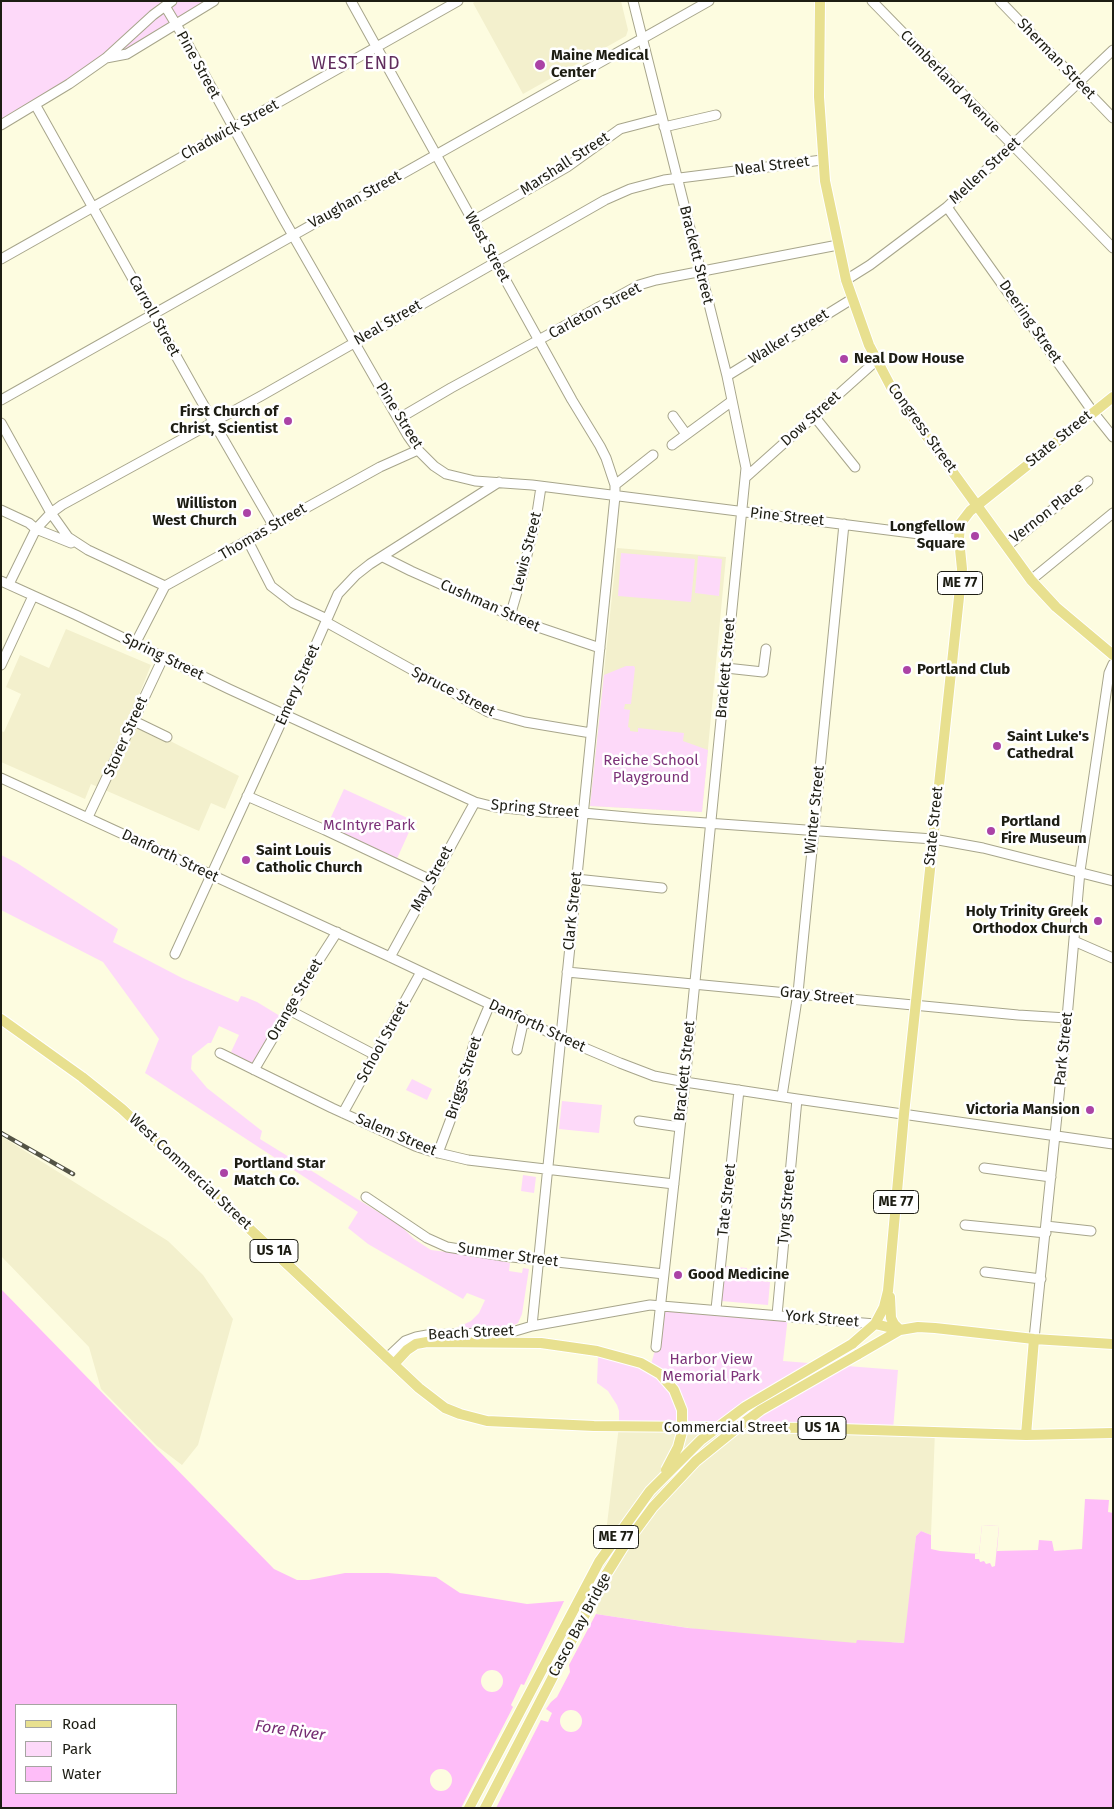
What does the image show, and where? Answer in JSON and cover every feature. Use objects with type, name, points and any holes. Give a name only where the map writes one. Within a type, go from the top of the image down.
[{"type":"main road","name":"Congress Street","points":[[820,1],[822,160],[846,280],[864,331],[877,360],[901,400],[1031,580],[1056,607],[1113,655]]},
{"type":"main road","name":"State Street","points":[[875,1324],[884,1308],[888,1291],[904,1114],[962,569],[958,539],[960,524],[977,505],[1113,397]]},
{"type":"main road","name":"West Commercial Street","points":[[1,1019],[82,1077],[143,1127],[431,1399],[445,1408],[460,1414]]},
{"type":"main road","points":[[888,1291],[891,1318],[900,1330]]},
{"type":"main road","name":"York Street","points":[[875,1324],[900,1330],[918,1327],[934,1328],[1113,1344]]},
{"type":"main road","name":"Casco Bay Bridge","points":[[469,1808],[599,1562],[639,1505],[664,1475],[701,1440],[744,1407],[852,1344],[875,1324]]},
{"type":"main road","name":"Casco Bay Bridge","points":[[485,1808],[604,1578],[626,1542],[653,1507],[696,1461],[761,1410],[900,1330]]},
{"type":"main road","name":"Park Street","points":[[1026,1435],[1034,1338]]},
{"type":"main road","points":[[391,1361],[416,1344],[427,1342],[541,1343],[597,1351],[641,1363],[660,1374],[674,1390],[682,1410],[682,1432],[678,1447],[664,1475]]},
{"type":"main road","name":"Commercial Street","points":[[460,1414],[487,1421],[594,1426],[810,1428],[1026,1435],[1113,1433]]},
{"type":"street","points":[[106,58],[127,54],[214,1]]},
{"type":"street","name":"West Street","points":[[351,1],[606,458],[615,485],[615,496]]},
{"type":"street","name":"Chadwick Street","points":[[1,259],[458,1]]},
{"type":"street","name":"Brackett Street","points":[[633,1],[641,40],[727,376],[746,468],[685,1082],[656,1346]]},
{"type":"street","name":"Vaughan Street","points":[[1,400],[708,1]]},
{"type":"street","name":"Cumberland Avenue","points":[[872,1],[1113,248]]},
{"type":"street","name":"Sherman Street","points":[[1000,1],[1113,118]]},
{"type":"street","points":[[1,125],[36,106],[106,58],[168,4]]},
{"type":"street","name":"Pine Street","points":[[168,4],[176,24],[292,235],[398,419],[418,450],[434,466],[446,474],[468,480],[541,487],[958,539]]},
{"type":"street","name":"Mellen Street","points":[[846,280],[870,265],[947,207],[1113,50]]},
{"type":"street","name":"Carroll Street","points":[[36,106],[213,421],[274,525]]},
{"type":"street","name":"Marshall Street","points":[[473,221],[567,167],[620,129],[716,115]]},
{"type":"street","name":"Neal Street","points":[[5,583],[36,529],[51,513],[605,200],[630,189],[677,178],[822,160]]},
{"type":"street","name":"Deering Street","points":[[947,207],[1093,412],[1113,437]]},
{"type":"street","name":"Carleton Street","points":[[398,419],[639,285],[656,280],[838,245]]},
{"type":"street","name":"Walker Street","points":[[727,376],[852,299]]},
{"type":"street","name":"Dow Street","points":[[745,478],[877,360]]},
{"type":"street","points":[[672,445],[732,401]]},
{"type":"street","points":[[673,416],[686,434]]},
{"type":"street","points":[[814,416],[855,466]]},
{"type":"street","points":[[1,423],[51,513],[68,537],[88,550]]},
{"type":"street","name":"Thomas Street","points":[[166,586],[380,467],[418,450]]},
{"type":"street","points":[[615,485],[653,455]]},
{"type":"street","name":"Vernon Place","points":[[1007,546],[1088,481]]},
{"type":"street","name":"Emery Street","points":[[175,954],[334,602],[343,587],[356,575],[382,557],[499,482]]},
{"type":"street","name":"Lewis Street","points":[[510,616],[523,572],[541,487]]},
{"type":"street","name":"Clark Street","points":[[532,1326],[615,496]]},
{"type":"street","points":[[1,510],[29,523],[36,529],[88,550],[166,586],[135,644]]},
{"type":"street","points":[[1031,580],[1113,513]]},
{"type":"street","name":"Winter Street","points":[[782,1096],[798,993],[844,524]]},
{"type":"street","name":"Spruce Street","points":[[248,541],[271,586],[293,603],[488,712],[525,722],[591,733]]},
{"type":"street","name":"Cushman Street","points":[[382,557],[510,616],[558,635],[600,648]]},
{"type":"street","name":"Spring Street","points":[[5,583],[475,802],[512,809],[933,839],[983,848],[1113,881]]},
{"type":"street","points":[[1,665],[33,596]]},
{"type":"street","points":[[726,668],[763,672],[766,649]]},
{"type":"street","name":"Storer Street","points":[[88,817],[163,658]]},
{"type":"street","name":"Park Street","points":[[1034,1338],[1056,1136],[1080,872],[1109,673],[1113,664]]},
{"type":"street","points":[[134,721],[167,737]]},
{"type":"street","name":"Danforth Street","points":[[1,778],[390,956],[561,1038],[654,1076],[797,1099],[1113,1144]]},
{"type":"street","points":[[247,796],[431,880]]},
{"type":"street","name":"May Street","points":[[390,956],[475,802]]},
{"type":"street","points":[[576,879],[662,888]]},
{"type":"street","name":"Orange Street","points":[[254,1070],[337,932]]},
{"type":"street","points":[[1074,941],[1113,958]]},
{"type":"street","name":"School Street","points":[[343,1113],[421,972]]},
{"type":"street","name":"Gray Street","points":[[567,972],[798,993],[1018,1016],[1067,1018]]},
{"type":"street","name":"Briggs Street","points":[[438,1154],[456,1104],[476,1037],[490,1004]]},
{"type":"street","points":[[289,1010],[376,1055]]},
{"type":"street","points":[[517,1050],[524,1019]]},
{"type":"street","name":"Salem Street","points":[[220,1053],[343,1113],[415,1146],[438,1154],[468,1160],[674,1184]]},
{"type":"street","name":"Tate Street","points":[[716,1310],[739,1090]]},
{"type":"street","name":"Tyng Street","points":[[777,1315],[797,1099]]},
{"type":"street","points":[[639,1121],[680,1127]]},
{"type":"street","points":[[984,1168],[1051,1177]]},
{"type":"street","name":"Summer Street","points":[[366,1197],[427,1238],[471,1252],[664,1274]]},
{"type":"street","points":[[965,1225],[1091,1231]]},
{"type":"street","points":[[985,1272],[1041,1279]]},
{"type":"street","name":"York Street","points":[[532,1326],[661,1304],[875,1324]]},
{"type":"street","name":"Beach Street","points":[[391,1361],[405,1341],[427,1334],[512,1332],[532,1326]]},
{"type":"shaded area","name":"Maine Medical Center","points":[[476,1],[621,1],[628,30],[626,36],[523,94],[473,3]]},
{"type":"shaded area","points":[[617,548],[726,557],[702,812],[590,806]]},
{"type":"shaded area","points":[[66,629],[151,665],[129,720],[239,776],[225,809],[211,803],[199,831],[91,784],[85,799],[1,762],[1,731],[4,732],[21,694],[6,687],[20,655],[49,668]]},
{"type":"shaded area","points":[[1,1136],[168,1241],[203,1275],[233,1319],[198,1445],[182,1465],[157,1446],[101,1389],[89,1347],[1,1256]]},
{"type":"shaded area","points":[[619,1426],[935,1431],[931,1535],[921,1531],[916,1536],[905,1643],[892,1642],[889,1658],[596,1614]]},
{"type":"green space","points":[[1,1],[216,1],[117,56],[1,125]]},
{"type":"green space","points":[[621,553],[695,559],[691,602],[618,596]]},
{"type":"green space","points":[[698,556],[722,559],[719,596],[695,593]]},
{"type":"green space","name":"Reiche School Playground","points":[[626,666],[634,666],[635,668],[631,704],[625,704],[624,709],[630,710],[628,727],[630,731],[638,732],[638,728],[684,733],[683,741],[708,750],[702,812],[590,806],[604,675]]},
{"type":"green space","name":"McIntyre Park","points":[[344,789],[414,821],[395,863],[325,830]]},
{"type":"green space","points":[[1,855],[17,863],[118,929],[113,942],[182,978],[238,1002],[241,996],[245,997],[280,1016],[253,1066],[231,1052],[239,1035],[219,1026],[211,1043],[208,1043],[192,1056],[191,1069],[207,1088],[262,1131],[260,1139],[401,1226],[414,1239],[431,1250],[486,1257],[510,1263],[509,1271],[522,1273],[523,1268],[529,1269],[522,1314],[518,1323],[499,1328],[452,1330],[471,1321],[479,1313],[485,1300],[467,1293],[463,1299],[368,1244],[348,1228],[358,1212],[145,1073],[159,1039],[103,962],[1,910]]},
{"type":"green space","points":[[412,1079],[432,1089],[427,1100],[406,1090]]},
{"type":"green space","points":[[562,1101],[602,1105],[599,1133],[559,1129]]},
{"type":"green space","points":[[523,1175],[536,1177],[534,1193],[521,1191]]},
{"type":"green space","points":[[723,1266],[747,1268],[746,1279],[770,1282],[768,1305],[721,1301]]},
{"type":"green space","name":"Harbor View Memorial Park","points":[[661,1304],[788,1316],[783,1361],[898,1370],[893,1430],[619,1426],[617,1405],[608,1391],[597,1383],[598,1357],[633,1365],[649,1371],[656,1347]]},
{"type":"water","name":"Fore River","points":[[1,1289],[274,1569],[297,1580],[309,1580],[345,1573],[388,1573],[436,1577],[460,1593],[527,1604],[564,1601],[596,1614],[688,1628],[856,1643],[857,1640],[904,1643],[916,1536],[921,1531],[931,1535],[931,1549],[940,1551],[979,1554],[982,1525],[999,1526],[997,1551],[1038,1550],[1039,1540],[1052,1541],[1054,1551],[1082,1549],[1085,1499],[1109,1500],[1108,1512],[1113,1513],[1113,1808],[1,1808]]},
{"type":"pier","points":[[982,1525],[999,1526],[995,1566],[992,1567],[990,1563],[986,1564],[984,1561],[980,1562],[979,1559],[975,1559],[975,1554],[979,1554]]},
{"type":"pier","points":[[565,1599],[597,1612],[569,1665],[570,1672],[557,1697],[546,1709],[552,1713],[548,1722],[541,1720],[496,1808],[461,1808],[513,1707],[511,1705],[521,1684],[524,1685]]},
{"type":"pier","points":[[492,1670],[502,1677],[503,1681],[496,1691],[492,1692],[482,1685],[481,1681],[488,1671]]},
{"type":"pier","points":[[571,1710],[581,1717],[582,1721],[575,1731],[571,1732],[561,1725],[560,1721],[567,1711]]},
{"type":"pier","points":[[441,1769],[451,1776],[452,1780],[445,1790],[441,1791],[431,1784],[430,1780],[437,1770]]},
{"type":"railway","points":[[1,1133],[73,1174]]},
{"type":"place","name":"Maine Medical Center","points":[[540,65]]},
{"type":"place","name":"Neal Dow House","points":[[844,359]]},
{"type":"place","name":"First Church of Christ, Scientist","points":[[288,421]]},
{"type":"place","name":"Williston West Church","points":[[247,513]]},
{"type":"place","name":"Longfellow Square","points":[[975,536]]},
{"type":"place","name":"Portland Club","points":[[907,670]]},
{"type":"place","name":"Saint Luke's Cathedral","points":[[997,746]]},
{"type":"place","name":"Portland Fire Museum","points":[[991,831]]},
{"type":"place","name":"Saint Louis Catholic Church","points":[[246,860]]},
{"type":"place","name":"Holy Trinity Greek Orthodox Church","points":[[1098,921]]},
{"type":"place","name":"Victoria Mansion","points":[[1090,1110]]},
{"type":"place","name":"Portland Star Match Co.","points":[[224,1173]]},
{"type":"place","name":"Good Medicine","points":[[678,1275]]},
{"type":"district","name":"WEST END","points":[[356,64]]}]
